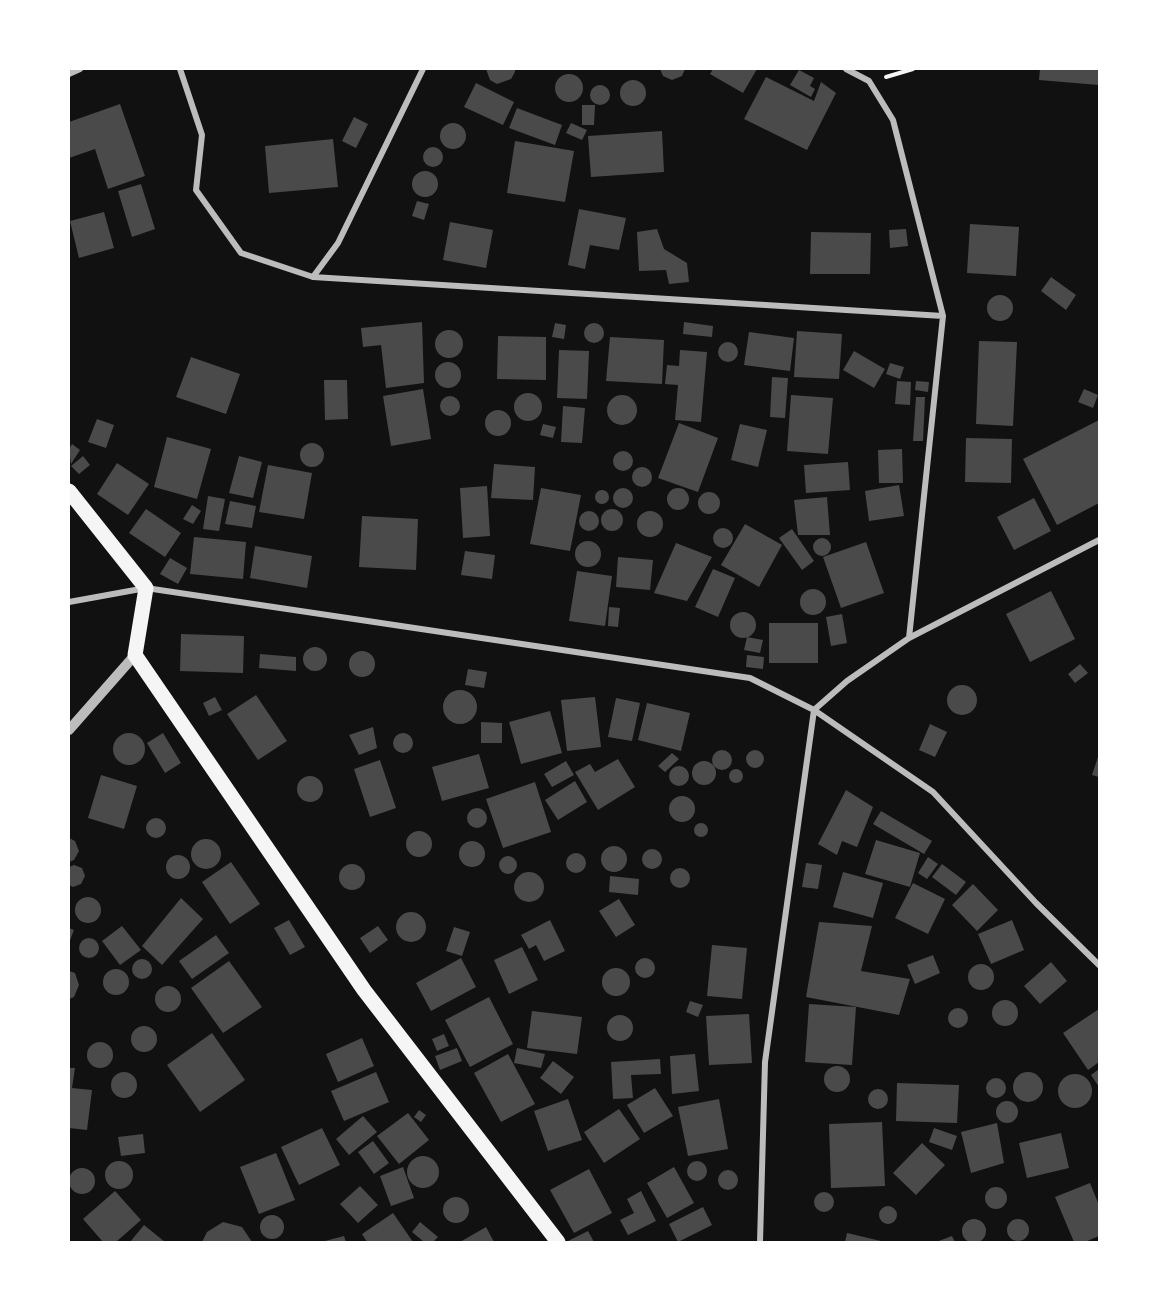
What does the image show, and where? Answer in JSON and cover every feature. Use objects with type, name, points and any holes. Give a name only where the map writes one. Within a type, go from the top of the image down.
[{"type":"main road","points":[[69,491],[146,588],[135,655],[364,990],[558,1242]]},
{"type":"street","points":[[69,74],[80,69]]},
{"type":"street","points":[[180,69],[201,135],[196,190],[241,253],[313,277],[943,316]]},
{"type":"street","points":[[313,277],[338,243],[423,69]]},
{"type":"street","points":[[846,69],[869,81],[893,120],[943,316],[909,638]]},
{"type":"street","points":[[760,1242],[765,1062],[814,710],[847,681],[909,638],[1099,540]]},
{"type":"street","points":[[69,602],[146,588],[750,678],[814,710],[933,792],[1036,903],[1099,964]]},
{"type":"street","points":[[69,730],[135,655]]},
{"type":"building","points":[[486,69],[515,69],[515,72],[511,79],[497,84],[490,80]]},
{"type":"building","points":[[660,69],[685,69],[682,76],[672,80],[663,76]]},
{"type":"building","points":[[713,69],[757,69],[743,93],[710,74]]},
{"type":"building","points":[[1040,69],[1099,69],[1099,85],[1039,80]]},
{"type":"building","points":[[799,70],[814,78],[810,86],[815,89],[811,97],[790,85]]},
{"type":"building","points":[[569,74],[579,78],[583,88],[579,98],[569,102],[559,98],[555,88],[559,78]]},
{"type":"building","points":[[766,77],[814,101],[821,82],[836,93],[807,150],[744,119]]},
{"type":"building","points":[[633,80],[642,84],[646,93],[642,102],[633,106],[624,102],[620,93],[624,84]]},
{"type":"building","points":[[476,83],[514,102],[503,125],[464,107]]},
{"type":"building","points":[[600,85],[607,88],[610,95],[607,102],[600,105],[593,102],[590,95],[593,88]]},
{"type":"building","points":[[120,104],[145,176],[108,189],[95,149],[69,158],[69,122]]},
{"type":"building","points":[[582,105],[595,105],[594,125],[582,125]]},
{"type":"building","points":[[517,108],[562,125],[555,145],[509,128]]},
{"type":"building","points":[[354,117],[368,124],[356,148],[342,141]]},
{"type":"building","points":[[453,123],[462,127],[466,136],[462,145],[453,149],[444,145],[440,136],[444,127]]},
{"type":"building","points":[[571,123],[587,130],[582,140],[566,133]]},
{"type":"building","points":[[662,131],[664,172],[591,177],[588,136]]},
{"type":"building","points":[[333,139],[338,187],[269,193],[265,146]]},
{"type":"building","points":[[515,141],[574,151],[565,202],[507,193]]},
{"type":"building","points":[[433,147],[440,150],[443,157],[440,164],[433,167],[426,164],[423,157],[426,150]]},
{"type":"building","points":[[425,171],[434,175],[438,184],[434,193],[425,197],[416,193],[412,184],[416,175]]},
{"type":"building","points":[[141,184],[155,229],[132,237],[118,191]]},
{"type":"building","points":[[417,201],[429,204],[424,220],[412,216]]},
{"type":"building","points":[[579,209],[626,218],[619,250],[590,245],[585,269],[568,265]]},
{"type":"building","points":[[104,212],[114,248],[79,258],[70,221]]},
{"type":"building","points":[[450,222],[493,230],[486,268],[443,260]]},
{"type":"building","points":[[970,224],[1019,227],[1016,276],[967,273]]},
{"type":"building","points":[[657,229],[664,249],[687,263],[689,282],[669,284],[666,270],[639,271],[637,232]]},
{"type":"building","points":[[906,229],[908,246],[890,248],[889,230]]},
{"type":"building","points":[[811,232],[871,233],[870,274],[810,274]]},
{"type":"building","points":[[1051,277],[1076,295],[1066,310],[1041,291]]},
{"type":"building","points":[[1000,295],[1009,299],[1013,308],[1009,317],[1000,321],[991,317],[987,308],[991,299]]},
{"type":"building","points":[[422,322],[424,383],[386,388],[381,345],[363,347],[361,328]]},
{"type":"building","points":[[684,322],[713,326],[712,337],[683,334]]},
{"type":"building","points":[[555,323],[566,325],[564,339],[552,337]]},
{"type":"building","points":[[594,323],[601,326],[604,333],[601,340],[594,343],[587,340],[584,333],[587,326]]},
{"type":"building","points":[[449,330],[459,334],[463,344],[459,354],[449,358],[439,354],[435,344],[439,334]]},
{"type":"building","points":[[797,331],[842,334],[839,379],[794,377]]},
{"type":"building","points":[[749,332],[794,338],[790,371],[744,365]]},
{"type":"building","points":[[498,336],[546,337],[546,380],[497,379]]},
{"type":"building","points":[[610,337],[664,340],[662,384],[606,381]]},
{"type":"building","points":[[979,341],[1017,342],[1013,426],[976,424]]},
{"type":"building","points":[[728,342],[735,345],[738,352],[735,359],[728,362],[721,359],[718,352],[721,345]]},
{"type":"building","points":[[559,350],[589,351],[587,399],[557,398]]},
{"type":"building","points":[[680,350],[707,352],[701,422],[675,420],[678,385],[665,384],[667,365],[679,366]]},
{"type":"building","points":[[854,351],[885,369],[874,388],[843,370]]},
{"type":"building","points":[[191,357],[240,374],[226,414],[176,397]]},
{"type":"building","points":[[448,362],[457,366],[461,375],[457,384],[448,388],[439,384],[435,375],[439,366]]},
{"type":"building","points":[[890,363],[904,367],[900,379],[886,374]]},
{"type":"building","points":[[772,377],[788,378],[785,418],[770,417]]},
{"type":"building","points":[[324,380],[347,380],[348,419],[325,420]]},
{"type":"building","points":[[897,381],[911,382],[910,405],[895,404]]},
{"type":"building","points":[[916,381],[929,382],[928,392],[915,390]]},
{"type":"building","points":[[423,389],[431,439],[391,446],[383,396]]},
{"type":"building","points":[[1084,389],[1098,395],[1093,408],[1078,402]]},
{"type":"building","points":[[528,393],[538,397],[542,407],[538,417],[528,421],[518,417],[514,407],[518,397]]},
{"type":"building","points":[[622,395],[633,399],[637,410],[633,421],[622,425],[611,421],[607,410],[611,399]]},
{"type":"building","points":[[791,395],[833,398],[828,454],[787,451]]},
{"type":"building","points":[[450,396],[457,399],[460,406],[457,413],[450,416],[443,413],[440,406],[443,399]]},
{"type":"building","points":[[916,397],[925,397],[923,441],[913,441]]},
{"type":"building","points":[[563,406],[585,408],[582,443],[561,442]]},
{"type":"building","points":[[498,410],[507,414],[511,423],[507,432],[498,436],[489,432],[485,423],[489,414]]},
{"type":"building","points":[[97,419],[114,425],[106,448],[88,442]]},
{"type":"building","points":[[1099,420],[1099,503],[1057,525],[1023,459]]},
{"type":"building","points":[[679,423],[718,438],[698,492],[658,478]]},
{"type":"building","points":[[543,424],[556,427],[553,438],[540,435]]},
{"type":"building","points":[[740,424],[767,430],[758,467],[731,460]]},
{"type":"building","points":[[167,437],[211,449],[197,499],[154,487]]},
{"type":"building","points":[[966,438],[1012,439],[1011,483],[965,482]]},
{"type":"building","points":[[312,443],[321,446],[324,455],[321,464],[312,467],[303,464],[300,455],[303,446]]},
{"type":"building","points":[[72,444],[80,450],[71,464],[69,449]]},
{"type":"building","points":[[902,449],[903,483],[879,483],[878,450]]},
{"type":"building","points":[[623,451],[630,454],[633,461],[630,468],[623,471],[616,468],[613,461],[616,454]]},
{"type":"building","points":[[83,456],[90,465],[79,474],[71,466]]},
{"type":"building","points":[[239,456],[262,462],[253,498],[229,493]]},
{"type":"building","points":[[848,462],[850,490],[806,493],[804,465]]},
{"type":"building","points":[[117,463],[149,484],[128,515],[97,494]]},
{"type":"building","points":[[494,464],[535,467],[533,500],[491,498]]},
{"type":"building","points":[[268,465],[312,473],[304,519],[259,512]]},
{"type":"building","points":[[642,467],[649,470],[652,477],[649,484],[642,487],[635,484],[632,477],[635,470]]},
{"type":"building","points":[[899,485],[904,516],[869,521],[865,491]]},
{"type":"building","points":[[487,486],[490,536],[463,538],[460,488]]},
{"type":"building","points":[[541,488],[581,495],[570,551],[530,544]]},
{"type":"building","points":[[623,488],[630,491],[633,498],[630,505],[623,508],[616,505],[613,498],[616,491]]},
{"type":"building","points":[[674,488],[682,488],[689,495],[689,503],[682,510],[674,510],[667,503],[667,495]]},
{"type":"building","points":[[599,490],[605,490],[609,497],[605,504],[599,504],[595,500],[595,494]]},
{"type":"building","points":[[709,492],[717,495],[720,503],[717,511],[709,514],[701,511],[698,503],[701,495]]},
{"type":"building","points":[[208,496],[225,499],[219,531],[203,529]]},
{"type":"building","points":[[827,497],[830,535],[798,535],[794,500]]},
{"type":"building","points":[[1034,498],[1051,531],[1014,550],[997,517]]},
{"type":"building","points":[[230,501],[256,506],[252,528],[225,524]]},
{"type":"building","points":[[192,505],[201,511],[193,524],[183,519]]},
{"type":"building","points":[[146,509],[181,533],[165,557],[129,533]]},
{"type":"building","points":[[608,509],[616,509],[623,516],[623,524],[616,531],[608,531],[601,524],[601,516]]},
{"type":"building","points":[[589,511],[596,514],[599,521],[596,528],[589,531],[582,528],[579,521],[582,514]]},
{"type":"building","points":[[650,511],[659,515],[663,524],[659,533],[650,537],[641,533],[637,524],[641,515]]},
{"type":"building","points":[[362,516],[418,519],[416,570],[359,567]]},
{"type":"building","points":[[745,524],[782,545],[759,587],[721,565]]},
{"type":"building","points":[[719,528],[727,528],[733,534],[733,542],[727,548],[719,548],[713,542],[713,534]]},
{"type":"building","points":[[792,529],[814,561],[802,570],[779,538]]},
{"type":"building","points":[[194,537],[246,542],[243,579],[190,574]]},
{"type":"building","points":[[822,538],[828,541],[831,547],[828,553],[822,556],[816,553],[813,547],[816,541]]},
{"type":"building","points":[[588,541],[597,545],[601,554],[597,563],[588,567],[579,563],[575,554],[579,545]]},
{"type":"building","points":[[866,542],[884,593],[841,608],[823,557]]},
{"type":"building","points":[[676,543],[712,557],[687,601],[654,593]]},
{"type":"building","points":[[255,546],[312,556],[307,588],[250,578]]},
{"type":"building","points":[[465,551],[495,555],[492,579],[461,575]]},
{"type":"building","points":[[618,557],[653,560],[650,590],[616,587]]},
{"type":"building","points":[[170,558],[187,568],[178,584],[160,574]]},
{"type":"building","points":[[713,569],[735,578],[718,617],[695,607]]},
{"type":"building","points":[[577,571],[612,576],[605,626],[569,621]]},
{"type":"building","points":[[813,589],[822,593],[826,602],[822,611],[813,615],[804,611],[800,602],[804,593]]},
{"type":"building","points":[[1051,591],[1075,639],[1030,662],[1006,614]]},
{"type":"building","points":[[609,607],[620,608],[618,627],[608,626]]},
{"type":"building","points":[[743,612],[752,616],[756,625],[752,634],[743,638],[734,634],[730,625],[734,616]]},
{"type":"building","points":[[842,614],[847,643],[831,646],[826,617]]},
{"type":"building","points":[[769,623],[818,623],[818,663],[769,663]]},
{"type":"building","points":[[181,634],[244,636],[243,673],[180,671]]},
{"type":"building","points":[[747,637],[763,640],[760,653],[744,650]]},
{"type":"building","points":[[315,647],[320,648],[326,654],[326,664],[320,670],[315,671],[310,670],[304,664],[303,659],[304,654],[310,648]]},
{"type":"building","points":[[362,651],[371,655],[375,664],[371,673],[362,677],[353,673],[349,664],[353,655]]},
{"type":"building","points":[[260,654],[296,657],[296,671],[259,668]]},
{"type":"building","points":[[747,655],[764,657],[763,669],[746,667]]},
{"type":"building","points":[[1080,664],[1088,673],[1075,683],[1068,674]]},
{"type":"building","points":[[468,669],[487,672],[484,688],[465,685]]},
{"type":"building","points":[[962,685],[968,686],[976,694],[976,706],[968,714],[962,715],[956,714],[948,706],[947,700],[948,694],[956,686]]},
{"type":"building","points":[[460,690],[472,695],[477,707],[472,719],[460,724],[448,719],[443,707],[448,695]]},
{"type":"building","points":[[256,695],[287,741],[258,760],[227,714]]},
{"type":"building","points":[[215,697],[222,710],[209,716],[203,703]]},
{"type":"building","points":[[595,697],[601,747],[567,751],[561,700]]},
{"type":"building","points":[[616,698],[640,703],[632,741],[608,737]]},
{"type":"building","points":[[647,703],[690,713],[681,751],[638,740]]},
{"type":"building","points":[[550,711],[562,753],[521,764],[509,722]]},
{"type":"building","points":[[481,722],[502,723],[502,743],[481,743]]},
{"type":"building","points":[[930,724],[947,732],[935,757],[919,750]]},
{"type":"building","points":[[373,727],[377,748],[359,755],[349,735]]},
{"type":"building","points":[[129,733],[140,738],[145,749],[140,760],[129,765],[118,760],[113,749],[118,738]]},
{"type":"building","points":[[163,733],[181,763],[165,773],[147,743]]},
{"type":"building","points":[[403,733],[410,736],[413,743],[410,750],[403,753],[396,750],[393,743],[396,736]]},
{"type":"building","points":[[722,750],[729,753],[732,760],[729,767],[722,770],[715,767],[712,760],[715,753]]},
{"type":"building","points":[[751,750],[759,750],[764,755],[762,766],[751,768],[746,763],[746,755]]},
{"type":"building","points":[[672,753],[679,759],[665,772],[658,766]]},
{"type":"building","points":[[479,754],[489,788],[442,801],[432,767]]},
{"type":"building","points":[[1099,754],[1099,777],[1092,775]]},
{"type":"building","points":[[618,759],[635,787],[598,810],[575,772],[590,764],[595,772]]},
{"type":"building","points":[[380,760],[396,808],[370,817],[354,769]]},
{"type":"building","points":[[566,761],[574,775],[552,787],[544,774]]},
{"type":"building","points":[[704,761],[712,765],[716,773],[712,781],[704,785],[696,781],[692,773],[696,765]]},
{"type":"building","points":[[679,766],[686,769],[689,776],[686,783],[679,786],[672,783],[669,776],[672,769]]},
{"type":"building","points":[[736,769],[741,771],[743,776],[741,781],[736,783],[731,781],[729,776],[731,771]]},
{"type":"building","points":[[101,775],[137,786],[124,829],[88,818]]},
{"type":"building","points":[[310,776],[319,780],[323,789],[319,798],[310,802],[301,798],[297,789],[301,780]]},
{"type":"building","points":[[575,781],[587,802],[558,820],[545,800]]},
{"type":"building","points":[[535,782],[551,832],[503,848],[486,799]]},
{"type":"building","points":[[846,790],[873,807],[857,847],[842,841],[837,855],[818,844]]},
{"type":"building","points":[[682,796],[691,800],[695,809],[691,818],[682,822],[673,818],[669,809],[673,800]]},
{"type":"building","points":[[477,808],[484,811],[487,818],[484,825],[477,828],[470,825],[467,818],[470,811]]},
{"type":"building","points":[[881,811],[932,841],[924,854],[873,824]]},
{"type":"building","points":[[152,818],[160,818],[166,824],[166,832],[160,838],[152,838],[146,832],[146,824]]},
{"type":"building","points":[[701,823],[706,825],[708,830],[706,835],[701,837],[696,835],[694,830],[696,825]]},
{"type":"building","points":[[419,831],[428,835],[432,844],[428,853],[419,857],[410,853],[406,844],[410,835]]},
{"type":"building","points":[[69,838],[75,841],[79,851],[74,860],[69,862]]},
{"type":"building","points":[[206,839],[217,843],[221,854],[217,865],[206,869],[195,865],[191,854],[195,843]]},
{"type":"building","points":[[876,840],[920,853],[910,887],[865,874]]},
{"type":"building","points":[[472,841],[481,845],[485,854],[481,863],[472,867],[463,863],[459,854],[463,845]]},
{"type":"building","points":[[614,846],[623,850],[627,859],[623,868],[614,872],[605,868],[601,859],[605,850]]},
{"type":"building","points":[[652,849],[659,852],[662,859],[659,866],[652,869],[645,866],[642,859],[645,852]]},
{"type":"building","points":[[572,853],[580,853],[586,859],[586,867],[580,873],[572,873],[566,867],[566,859]]},
{"type":"building","points":[[178,855],[186,859],[190,867],[186,875],[178,879],[170,875],[166,867],[170,859]]},
{"type":"building","points":[[508,856],[514,859],[517,865],[514,871],[508,874],[502,871],[499,865],[502,859]]},
{"type":"building","points":[[928,857],[938,864],[927,879],[918,873]]},
{"type":"building","points":[[231,862],[260,904],[230,924],[202,882]]},
{"type":"building","points":[[806,863],[822,865],[818,889],[802,887]]},
{"type":"building","points":[[352,864],[361,868],[365,877],[361,886],[352,890],[343,886],[339,877],[343,868]]},
{"type":"building","points":[[942,864],[966,882],[956,895],[932,877]]},
{"type":"building","points":[[74,865],[82,868],[85,876],[81,884],[73,887],[69,885],[69,867]]},
{"type":"building","points":[[680,868],[687,871],[690,878],[687,885],[680,888],[673,885],[670,878],[673,871]]},
{"type":"building","points":[[529,872],[540,876],[544,887],[540,898],[529,902],[518,898],[514,887],[518,876]]},
{"type":"building","points":[[843,872],[883,883],[873,918],[833,907]]},
{"type":"building","points":[[610,876],[639,879],[638,895],[609,892]]},
{"type":"building","points":[[913,883],[945,899],[928,934],[895,918]]},
{"type":"building","points":[[973,884],[998,910],[977,931],[952,905]]},
{"type":"building","points":[[88,897],[97,901],[101,910],[97,919],[88,923],[79,919],[75,910],[79,901]]},
{"type":"building","points":[[181,898],[203,919],[162,965],[142,946]]},
{"type":"building","points":[[619,899],[635,925],[616,937],[599,911]]},
{"type":"building","points":[[411,912],[422,916],[426,927],[422,938],[411,942],[400,938],[396,927],[400,916]]},
{"type":"building","points":[[289,920],[305,947],[290,955],[274,928]]},
{"type":"building","points":[[550,920],[565,951],[544,961],[536,945],[529,949],[521,935]]},
{"type":"building","points":[[1012,920],[1024,950],[991,964],[978,934]]},
{"type":"building","points":[[819,922],[872,926],[861,971],[910,979],[899,1015],[806,997]]},
{"type":"building","points":[[122,926],[141,950],[120,965],[102,941]]},
{"type":"building","points":[[378,926],[388,940],[370,953],[360,938]]},
{"type":"building","points":[[454,927],[470,932],[462,956],[446,951]]},
{"type":"building","points":[[69,928],[74,930],[69,943]]},
{"type":"building","points":[[216,935],[229,953],[192,979],[179,961]]},
{"type":"building","points":[[85,938],[93,938],[99,944],[99,952],[93,958],[85,958],[79,952],[79,944]]},
{"type":"building","points":[[712,945],[747,948],[742,999],[707,996]]},
{"type":"building","points":[[522,947],[538,980],[509,994],[494,960]]},
{"type":"building","points":[[933,955],[940,973],[915,984],[907,965]]},
{"type":"building","points":[[461,958],[476,987],[431,1011],[416,983]]},
{"type":"building","points":[[645,958],[652,961],[655,968],[652,975],[645,978],[638,975],[635,968],[638,961]]},
{"type":"building","points":[[142,959],[149,962],[152,969],[149,976],[142,979],[135,976],[132,969],[135,962]]},
{"type":"building","points":[[229,961],[262,1007],[223,1033],[191,988]]},
{"type":"building","points":[[1051,962],[1067,981],[1040,1004],[1024,986]]},
{"type":"building","points":[[981,964],[990,968],[994,977],[990,986],[981,990],[972,986],[968,977],[972,968]]},
{"type":"building","points":[[616,968],[626,972],[630,982],[626,992],[616,996],[606,992],[602,982],[606,972]]},
{"type":"building","points":[[116,969],[125,973],[129,982],[125,991],[116,995],[107,991],[103,982],[107,973]]},
{"type":"building","points":[[69,971],[75,973],[79,985],[74,997],[69,999]]},
{"type":"building","points":[[168,986],[177,990],[181,999],[177,1008],[168,1012],[159,1008],[155,999],[159,990]]},
{"type":"building","points":[[489,997],[513,1044],[470,1067],[445,1020]]},
{"type":"building","points":[[1005,1000],[1014,1004],[1018,1013],[1014,1022],[1005,1026],[996,1022],[992,1013],[996,1004]]},
{"type":"building","points":[[690,1001],[703,1005],[698,1017],[686,1012]]},
{"type":"building","points":[[809,1004],[856,1007],[852,1065],[805,1062]]},
{"type":"building","points":[[954,1008],[962,1008],[968,1014],[968,1022],[962,1028],[954,1028],[948,1022],[948,1014]]},
{"type":"building","points":[[1099,1009],[1099,1062],[1088,1070],[1063,1033]]},
{"type":"building","points":[[532,1011],[582,1017],[577,1054],[527,1048]]},
{"type":"building","points":[[749,1014],[752,1063],[709,1065],[706,1016]]},
{"type":"building","points":[[620,1015],[629,1019],[633,1028],[629,1037],[620,1041],[611,1037],[607,1028],[611,1019]]},
{"type":"building","points":[[144,1026],[153,1030],[157,1039],[153,1048],[144,1052],[135,1048],[131,1039],[135,1030]]},
{"type":"building","points":[[212,1033],[245,1080],[200,1112],[167,1065]]},
{"type":"building","points":[[444,1034],[449,1046],[437,1051],[432,1039]]},
{"type":"building","points":[[362,1038],[374,1066],[338,1082],[326,1054]]},
{"type":"building","points":[[100,1042],[109,1046],[113,1055],[109,1064],[100,1068],[91,1064],[87,1055],[91,1046]]},
{"type":"building","points":[[457,1048],[462,1061],[440,1070],[435,1056]]},
{"type":"building","points":[[517,1048],[545,1054],[541,1068],[514,1063]]},
{"type":"building","points":[[508,1054],[535,1104],[501,1122],[474,1073]]},
{"type":"building","points":[[695,1054],[699,1091],[672,1094],[670,1056]]},
{"type":"building","points":[[660,1059],[661,1074],[631,1075],[633,1098],[613,1099],[611,1062]]},
{"type":"building","points":[[553,1061],[574,1077],[561,1094],[540,1078]]},
{"type":"building","points":[[837,1066],[846,1070],[850,1079],[846,1088],[837,1092],[828,1088],[824,1079],[828,1070]]},
{"type":"building","points":[[69,1068],[75,1068],[72,1088],[92,1090],[87,1130],[69,1128]]},
{"type":"building","points":[[1099,1069],[1099,1087],[1091,1075]]},
{"type":"building","points":[[124,1072],[133,1076],[137,1085],[133,1094],[124,1098],[115,1094],[111,1085],[115,1076]]},
{"type":"building","points":[[376,1072],[389,1102],[344,1121],[331,1091]]},
{"type":"building","points":[[1028,1072],[1034,1073],[1042,1081],[1042,1093],[1034,1101],[1028,1102],[1022,1101],[1014,1093],[1013,1087],[1014,1081],[1022,1073]]},
{"type":"building","points":[[1075,1074],[1087,1079],[1092,1091],[1087,1103],[1075,1108],[1063,1103],[1058,1091],[1063,1079]]},
{"type":"building","points":[[996,1078],[1003,1081],[1006,1088],[1003,1095],[996,1098],[989,1095],[986,1088],[989,1081]]},
{"type":"building","points":[[897,1083],[959,1085],[957,1123],[896,1121]]},
{"type":"building","points":[[655,1088],[673,1116],[644,1133],[627,1105]]},
{"type":"building","points":[[878,1089],[885,1092],[888,1099],[885,1106],[878,1109],[871,1106],[868,1099],[871,1092]]},
{"type":"building","points":[[568,1099],[582,1140],[548,1151],[534,1111]]},
{"type":"building","points":[[719,1099],[728,1149],[688,1156],[678,1107]]},
{"type":"building","points":[[1003,1101],[1011,1101],[1018,1108],[1018,1116],[1011,1123],[1003,1123],[996,1116],[996,1108]]},
{"type":"building","points":[[619,1109],[640,1139],[604,1163],[584,1132]]},
{"type":"building","points":[[419,1110],[426,1115],[421,1122],[414,1117]]},
{"type":"building","points":[[408,1113],[429,1140],[399,1164],[377,1136]]},
{"type":"building","points":[[363,1116],[377,1132],[349,1155],[336,1139]]},
{"type":"building","points":[[882,1122],[885,1186],[831,1188],[829,1124]]},
{"type":"building","points":[[997,1123],[1004,1163],[971,1173],[961,1132]]},
{"type":"building","points":[[322,1128],[340,1165],[299,1185],[281,1147]]},
{"type":"building","points":[[934,1128],[957,1136],[952,1150],[929,1142]]},
{"type":"building","points":[[1061,1133],[1069,1168],[1027,1178],[1019,1143]]},
{"type":"building","points":[[143,1134],[145,1153],[121,1156],[118,1137]]},
{"type":"building","points":[[373,1141],[389,1163],[374,1174],[358,1152]]},
{"type":"building","points":[[922,1143],[945,1165],[916,1195],[893,1173]]},
{"type":"building","points":[[276,1153],[295,1200],[259,1214],[240,1167]]},
{"type":"building","points":[[423,1156],[434,1161],[439,1172],[434,1183],[423,1188],[412,1183],[407,1172],[412,1161]]},
{"type":"building","points":[[119,1161],[129,1165],[133,1175],[129,1185],[119,1189],[109,1185],[105,1175],[109,1165]]},
{"type":"building","points":[[697,1161],[704,1164],[707,1171],[704,1178],[697,1181],[690,1178],[687,1171],[690,1164]]},
{"type":"building","points":[[403,1167],[414,1198],[391,1206],[380,1176]]},
{"type":"building","points":[[674,1167],[694,1203],[667,1218],[647,1183]]},
{"type":"building","points":[[82,1168],[91,1172],[95,1181],[91,1190],[82,1194],[73,1190],[69,1181],[73,1172]]},
{"type":"building","points":[[589,1169],[612,1213],[574,1233],[550,1190]]},
{"type":"building","points":[[728,1170],[735,1173],[738,1180],[735,1187],[728,1190],[721,1187],[718,1180],[721,1173]]},
{"type":"building","points":[[1090,1183],[1099,1205],[1099,1236],[1085,1242],[1074,1242],[1055,1197]]},
{"type":"building","points":[[360,1186],[378,1205],[358,1223],[340,1204]]},
{"type":"building","points":[[992,1187],[1000,1187],[1007,1194],[1007,1202],[1000,1209],[992,1209],[985,1202],[985,1194]]},
{"type":"building","points":[[115,1191],[141,1220],[116,1242],[103,1242],[83,1219]]},
{"type":"building","points":[[641,1191],[656,1221],[628,1235],[620,1220],[634,1213],[627,1199]]},
{"type":"building","points":[[824,1192],[831,1195],[834,1202],[831,1209],[824,1212],[817,1209],[814,1202],[817,1195]]},
{"type":"building","points":[[456,1197],[465,1201],[469,1210],[465,1219],[456,1223],[447,1219],[443,1210],[447,1201]]},
{"type":"building","points":[[884,1206],[892,1206],[897,1211],[895,1222],[884,1224],[879,1219],[879,1211]]},
{"type":"building","points":[[703,1207],[712,1225],[678,1242],[669,1224]]},
{"type":"building","points":[[393,1213],[413,1242],[367,1242],[362,1234]]},
{"type":"building","points":[[272,1215],[277,1216],[283,1222],[283,1232],[277,1238],[272,1239],[267,1238],[261,1232],[260,1227],[261,1222],[267,1216]]},
{"type":"building","points":[[974,1219],[983,1222],[986,1231],[983,1240],[974,1243],[965,1240],[962,1231],[965,1222]]},
{"type":"building","points":[[1014,1219],[1022,1219],[1029,1226],[1029,1234],[1022,1241],[1014,1241],[1007,1234],[1007,1226]]},
{"type":"building","points":[[223,1222],[242,1227],[252,1242],[202,1242],[207,1232]]},
{"type":"building","points":[[420,1222],[438,1237],[433,1242],[424,1242],[412,1232]]},
{"type":"building","points":[[144,1225],[165,1242],[130,1242]]},
{"type":"building","points":[[486,1227],[494,1242],[460,1242]]},
{"type":"building","points":[[588,1231],[594,1242],[566,1242]]},
{"type":"building","points":[[847,1233],[881,1241],[881,1242],[845,1242]]},
{"type":"building","points":[[344,1236],[346,1242],[325,1242],[325,1241]]},
{"type":"building","points":[[952,1236],[955,1242],[936,1242]]}]
